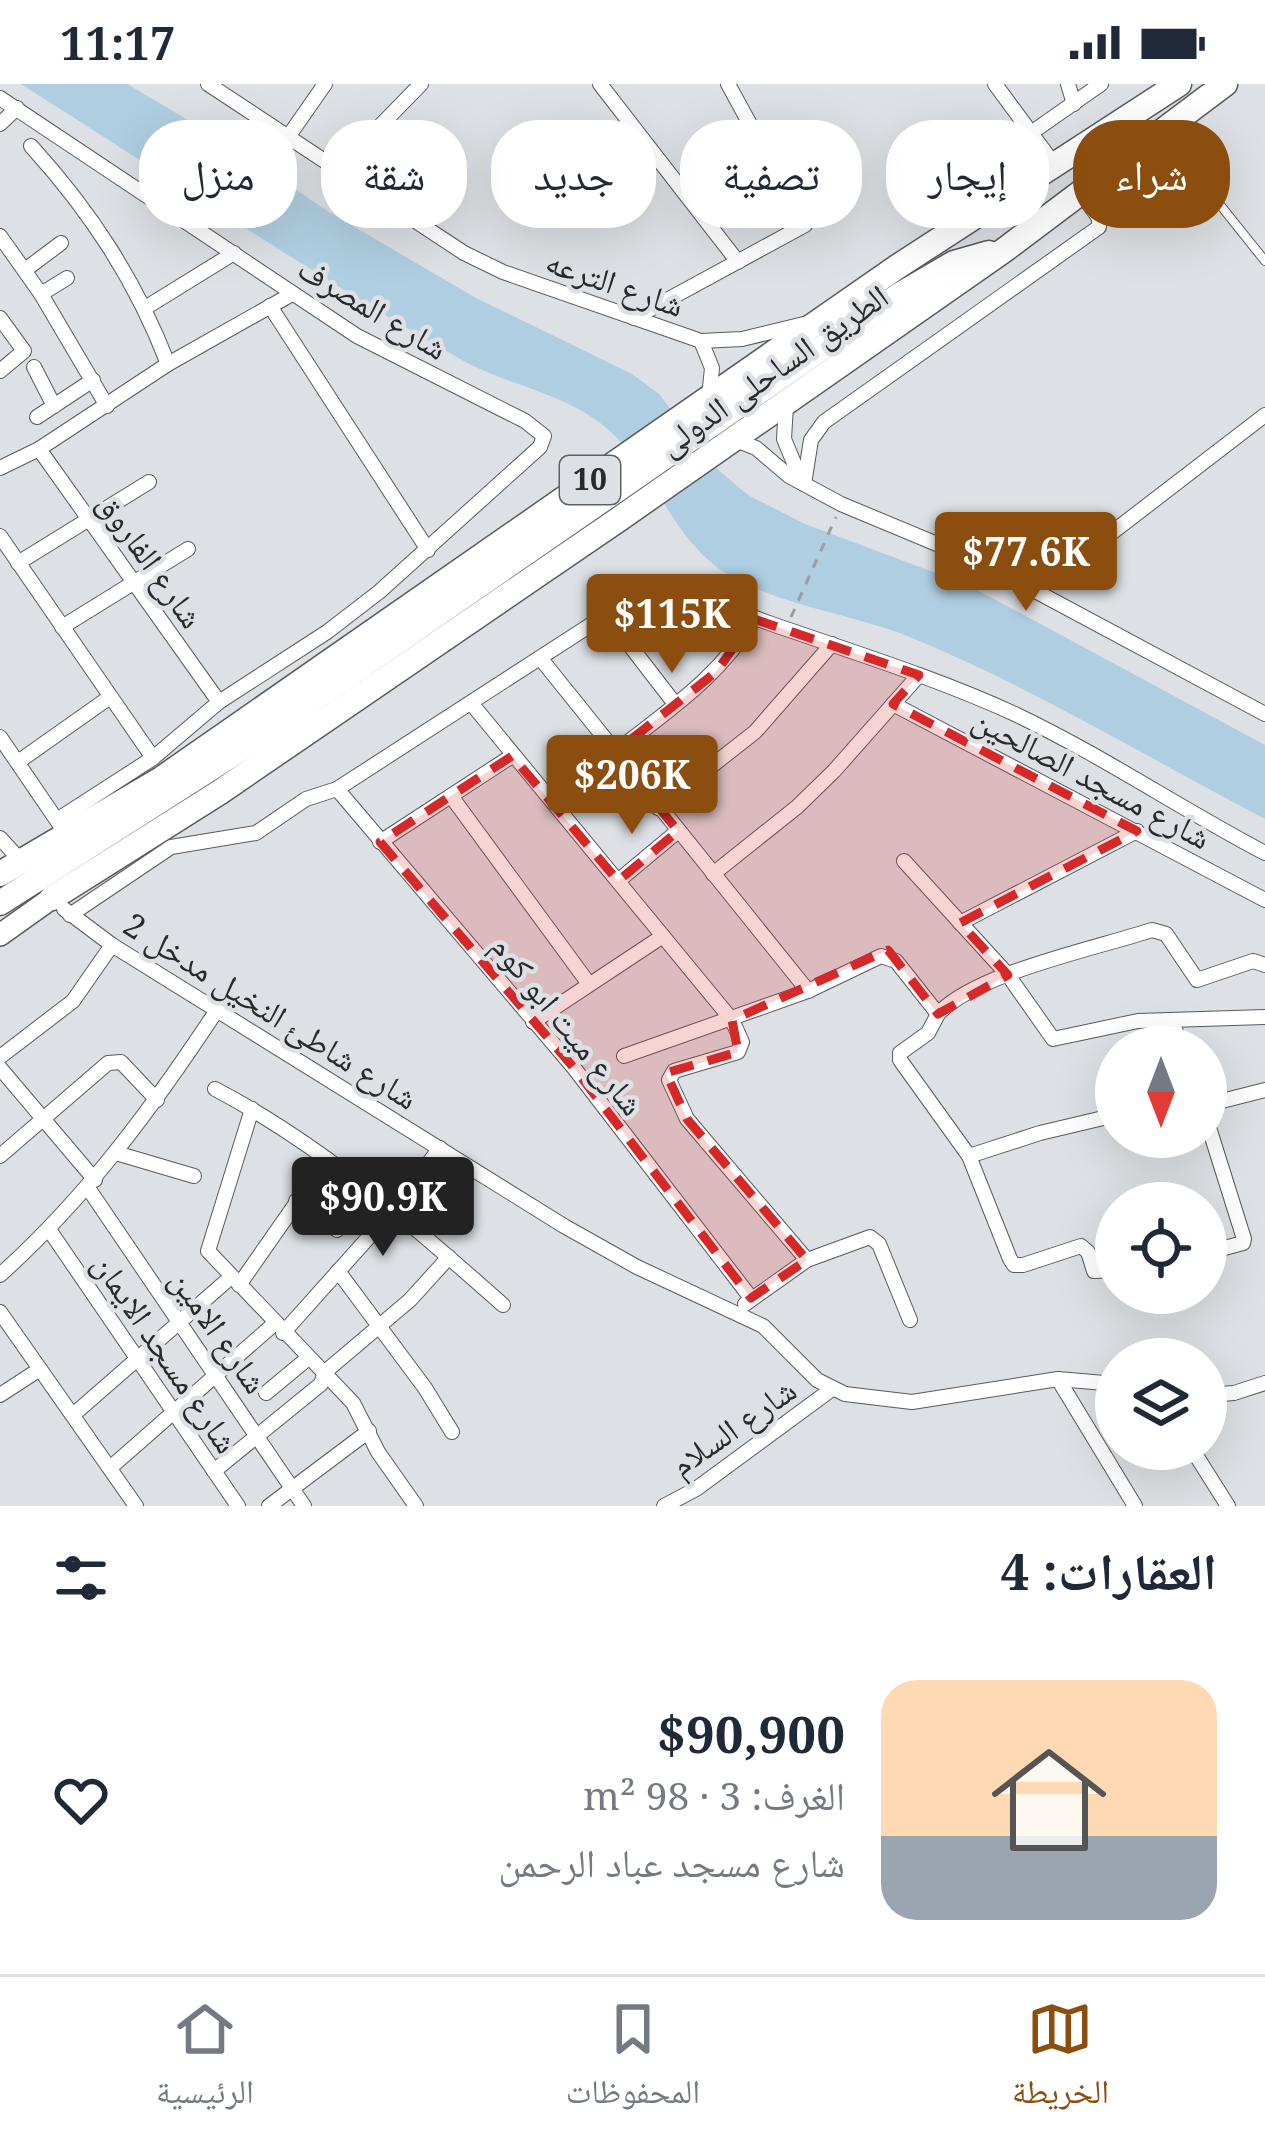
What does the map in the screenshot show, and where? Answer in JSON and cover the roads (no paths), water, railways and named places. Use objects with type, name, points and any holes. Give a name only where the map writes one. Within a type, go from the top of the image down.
[{"type":"highway","name":"الطريق الساحلى الدولى","points":[[61,906],[614,507],[722,417],[817,322],[1179,84]]},
{"type":"highway","name":"الطريق الساحلى الدولى","points":[[1176,120],[1225,84]]},
{"type":"highway","name":"الطريق الساحلى الدولى","points":[[7,885],[62,826],[191,759],[722,417],[787,401],[1073,197]]},
{"type":"highway","points":[[722,417],[938,271],[971,257],[1003,251]]},
{"type":"highway","points":[[7,885],[185,787],[614,507]]},
{"type":"main road","name":"10","points":[[0,935],[61,906]]},
{"type":"street","name":"شارع الترعه","points":[[208,84],[263,120]]},
{"type":"street","points":[[232,100],[243,84]]},
{"type":"street","points":[[297,123],[325,84]]},
{"type":"street","points":[[385,120],[421,84]]},
{"type":"street","points":[[600,84],[738,262]]},
{"type":"street","points":[[634,318],[806,224],[728,84]]},
{"type":"street","points":[[995,84],[1021,120]]},
{"type":"street","points":[[1067,84],[1074,104]]},
{"type":"street","points":[[1049,121],[1101,84]]},
{"type":"street","name":"شارع المصرف","points":[[0,98],[386,354],[490,402],[544,436],[540,447],[428,550]]},
{"type":"street","points":[[0,124],[17,108]]},
{"type":"street","points":[[31,146],[95,222],[145,308],[168,364]]},
{"type":"street","points":[[1049,157],[1056,167]]},
{"type":"street","name":"شارع الترعه","points":[[429,228],[490,267],[700,341],[742,339],[817,322]]},
{"type":"street","points":[[804,484],[811,440],[824,422],[1098,228]]},
{"type":"street","points":[[26,271],[61,243]]},
{"type":"street","points":[[2,244],[41,294],[107,406]]},
{"type":"street","points":[[145,308],[234,253]]},
{"type":"street","points":[[41,294],[67,278]]},
{"type":"street","points":[[1,464],[39,449],[168,364],[292,294]]},
{"type":"street","points":[[0,737],[62,826],[219,702],[327,632],[428,550],[270,306]]},
{"type":"street","points":[[0,318],[24,353],[0,371]]},
{"type":"street","name":"شارع الترعه","points":[[700,341],[712,368],[722,417]]},
{"type":"street","points":[[34,368],[54,406]]},
{"type":"street","points":[[37,417],[92,380]]},
{"type":"street","points":[[787,401],[784,439],[791,464],[804,484]]},
{"type":"street","points":[[1036,591],[1265,415]]},
{"type":"street","points":[[722,417],[779,469],[804,484],[952,549],[1265,713]]},
{"type":"street","name":"شارع الفاروق","points":[[39,449],[219,702]]},
{"type":"street","points":[[18,563],[149,482]]},
{"type":"street","points":[[0,536],[153,758]]},
{"type":"street","points":[[62,627],[188,549]]},
{"type":"street","points":[[61,906],[171,847],[256,833],[306,799],[338,789],[640,592],[666,587],[694,589],[754,619],[919,675],[1049,731],[1265,853]]},
{"type":"street","points":[[608,616],[675,704]]},
{"type":"street","points":[[614,753],[733,655],[754,619]]},
{"type":"street","points":[[658,808],[755,732],[832,644]]},
{"type":"street","points":[[541,658],[808,991]]},
{"type":"street","points":[[713,874],[797,807],[919,675]]},
{"type":"street","points":[[18,761],[110,697]]},
{"type":"street","points":[[471,703],[732,1020],[742,1042],[738,1052],[674,1071],[669,1080],[687,1119],[807,1260]]},
{"type":"street","name":"شارع مسجد الصالحين","points":[[893,704],[1265,900]]},
{"type":"street","points":[[380,842],[512,756]]},
{"type":"street","name":"شارع ميت ابو كوم","points":[[338,789],[574,1068],[751,1298]]},
{"type":"street","points":[[451,796],[589,984]]},
{"type":"street","points":[[618,881],[678,831]]},
{"type":"street","points":[[960,923],[1137,831]]},
{"type":"street","points":[[0,838],[7,885]]},
{"type":"street","points":[[904,861],[1008,975],[1046,1032],[1057,1040],[1109,1024],[1265,1017]]},
{"type":"street","name":"شارع شاطئ النخيل مدخل 2","points":[[61,906],[112,945],[605,1250],[738,1313],[782,1341],[817,1380],[832,1389]]},
{"type":"street","points":[[1095,1271],[1086,1250],[1079,1246],[1014,1264],[968,1156],[899,1060],[900,1053],[928,1033],[938,1014],[954,1000],[1008,975],[1159,930],[1197,980],[1253,961],[1265,965]]},
{"type":"street","points":[[533,1022],[663,936]]},
{"type":"street","points":[[0,1057],[73,1000],[112,945]]},
{"type":"street","points":[[624,1056],[808,991],[875,957],[896,961],[938,1014]]},
{"type":"street","points":[[3,1266],[50,1231],[91,1184],[157,1100],[217,1010]]},
{"type":"street","points":[[1172,1020],[1174,1026]]},
{"type":"street","points":[[0,1156],[108,1063],[121,1062],[157,1100]]},
{"type":"street","name":"شارع الامين","points":[[0,1068],[91,1184],[304,1506]]},
{"type":"street","points":[[215,1089],[327,1159],[394,1209],[502,1305]]},
{"type":"street","points":[[1227,1100],[1265,1090]]},
{"type":"street","points":[[252,1109],[208,1248],[278,1329],[353,1403],[416,1506]]},
{"type":"street","points":[[968,1156],[1095,1120]]},
{"type":"street","points":[[110,1468],[278,1329],[338,1271],[440,1148]]},
{"type":"street","points":[[116,1153],[194,1175]]},
{"type":"street","points":[[73,1415],[235,1281],[327,1159]]},
{"type":"street","points":[[1227,1185],[1244,1239],[1227,1247]]},
{"type":"street","points":[[296,1202],[337,1230]]},
{"type":"street","name":"شارع مسجد الايمان","points":[[50,1231],[238,1506]]},
{"type":"street","points":[[738,1313],[751,1298],[807,1260],[836,1246],[874,1238],[910,1320]]},
{"type":"street","points":[[214,1471],[321,1384],[323,1376],[449,1257]]},
{"type":"street","points":[[338,1271],[452,1432]]},
{"type":"street","points":[[0,1312],[136,1506]]},
{"type":"street","points":[[266,1393],[307,1359]]},
{"type":"street","points":[[0,1395],[40,1369]]},
{"type":"street","points":[[832,1389],[866,1400],[913,1402],[1058,1379],[1095,1382]]},
{"type":"street","points":[[1058,1379],[1135,1506]]},
{"type":"street","points":[[1227,1394],[1265,1384]]},
{"type":"street","name":"شارع السلام","points":[[664,1506],[696,1489],[832,1389]]},
{"type":"street","points":[[269,1506],[369,1431]]},
{"type":"street","points":[[1203,1470],[1222,1504]]},
{"type":"lane","points":[[1230,217],[1265,261]]},
{"type":"water","points":[[21,84],[127,84],[188,120],[139,120],[139,160]]},
{"type":"water","points":[[297,190],[321,207],[321,228],[356,228],[476,298],[632,374],[659,394],[717,469],[748,495],[805,524],[968,585],[1265,745],[1265,819],[962,660],[894,631],[774,595],[729,575],[690,541],[631,454],[593,418],[476,367],[246,228],[297,228]]}]
